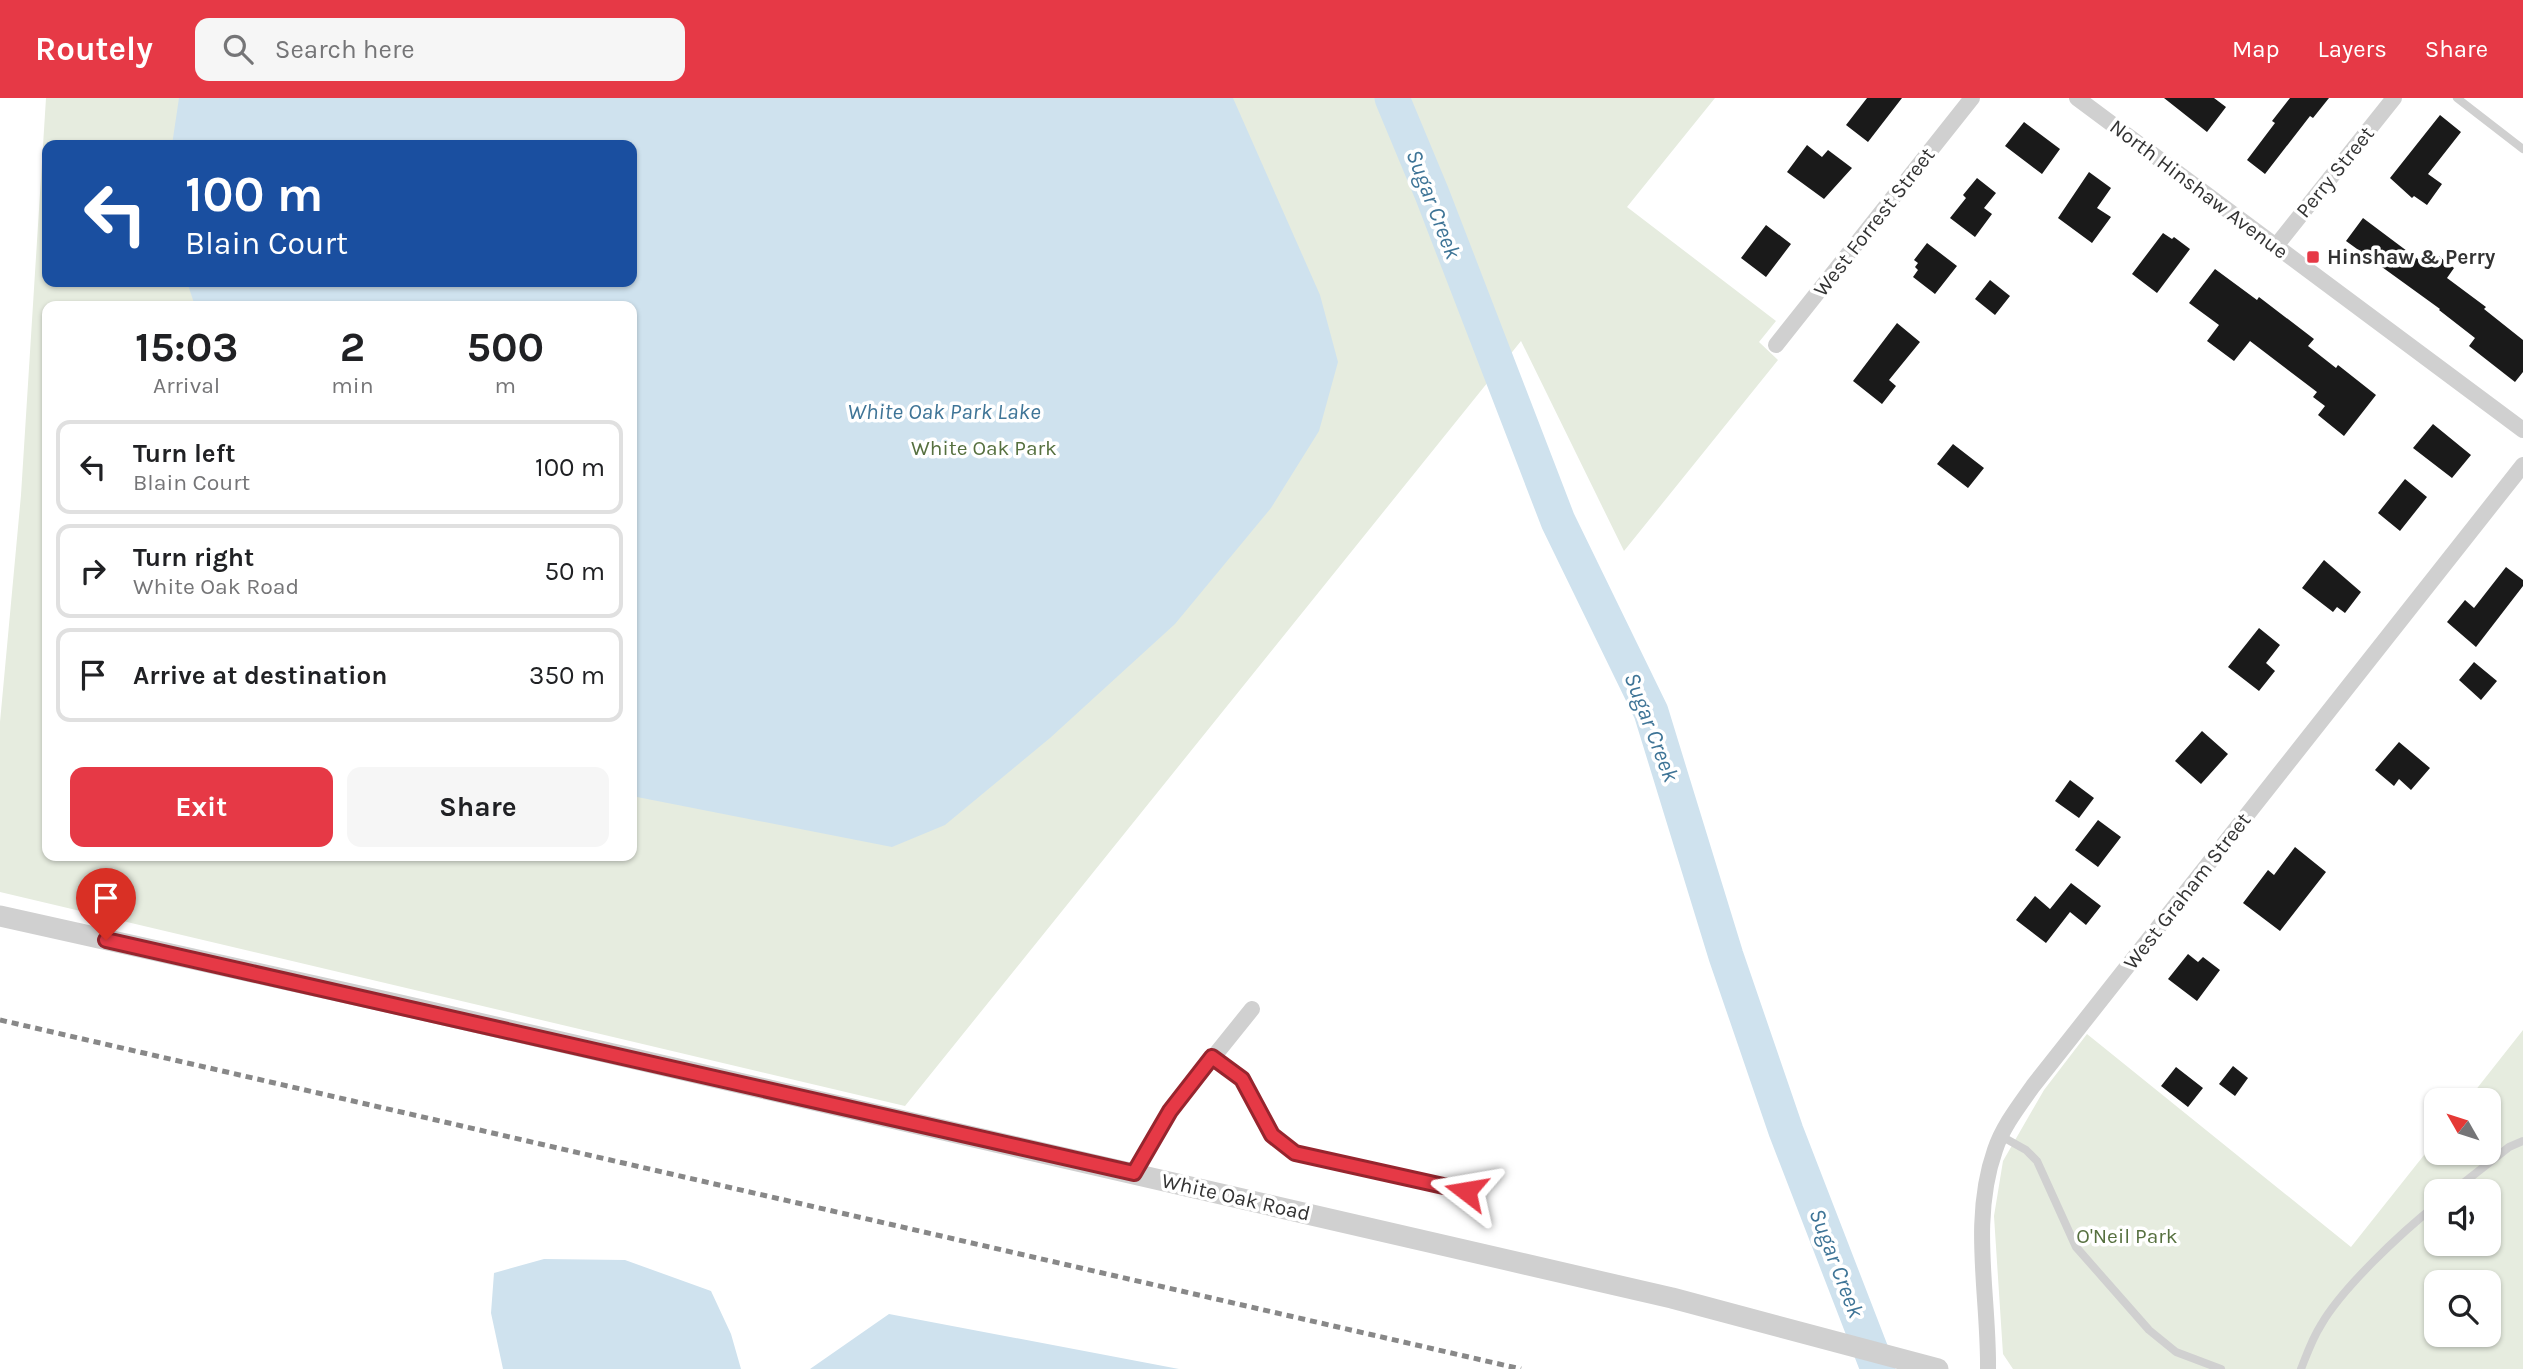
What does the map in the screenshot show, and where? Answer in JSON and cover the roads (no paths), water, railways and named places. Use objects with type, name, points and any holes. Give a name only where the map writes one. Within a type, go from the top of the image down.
[{"type":"street","name":"West Forrest Street","points":[[1776,345],[1972,98]]},
{"type":"street","name":"North Hinshaw Avenue","points":[[2077,98],[2523,430]]},
{"type":"street","name":"Perry Street","points":[[2276,246],[2394,98]]},
{"type":"street","name":"West Graham Street","points":[[1988,1369],[1982,1230],[1984,1196],[2001,1136],[2033,1086],[2523,465]]},
{"type":"street","name":"White Oak Road","points":[[0,916],[396,1004],[1659,1295],[1938,1369]]},
{"type":"street","points":[[1134,1173],[1170,1111],[1252,1009]]},
{"type":"street","points":[[1212,1057],[1242,1079],[1272,1135],[1295,1153],[1466,1191]]},
{"type":"lane","points":[[2457,98],[2523,149]]},
{"type":"lane","points":[[2001,1136],[2026,1150],[2037,1161],[2076,1247],[2149,1330],[2176,1352],[2221,1369]]},
{"type":"lane","points":[[2468,1179],[2509,1147],[2523,1141]]},
{"type":"lane","points":[[2301,1369],[2329,1312],[2361,1275],[2424,1216]]},
{"type":"water","name":"White Oak Park Lake","points":[[179,98],[1233,98],[1320,295],[1338,362],[1319,431],[1271,508],[1175,624],[1050,738],[945,825],[892,847],[637,797],[637,301],[193,301],[189,287],[637,287],[637,140],[173,140]]},
{"type":"water","points":[[544,1259],[625,1260],[711,1291],[731,1334],[741,1369],[503,1369],[491,1313],[494,1273]]},
{"type":"water","points":[[889,1314],[1179,1369],[810,1369]]},
{"type":"waterway","name":"Sugar Creek","points":[[1392,98],[1432,194],[1558,521],[1651,712],[1726,956],[1786,1131],[1878,1369]]},
{"type":"railway","points":[[0,1020],[1521,1369]]},
{"type":"place","name":"Hinshaw & Perry","points":[[2313,257]]},
{"type":"park label","name":"White Oak Park","points":[[984,448]]},
{"type":"park label","name":"O'Neil Park","points":[[2127,1236]]}]
